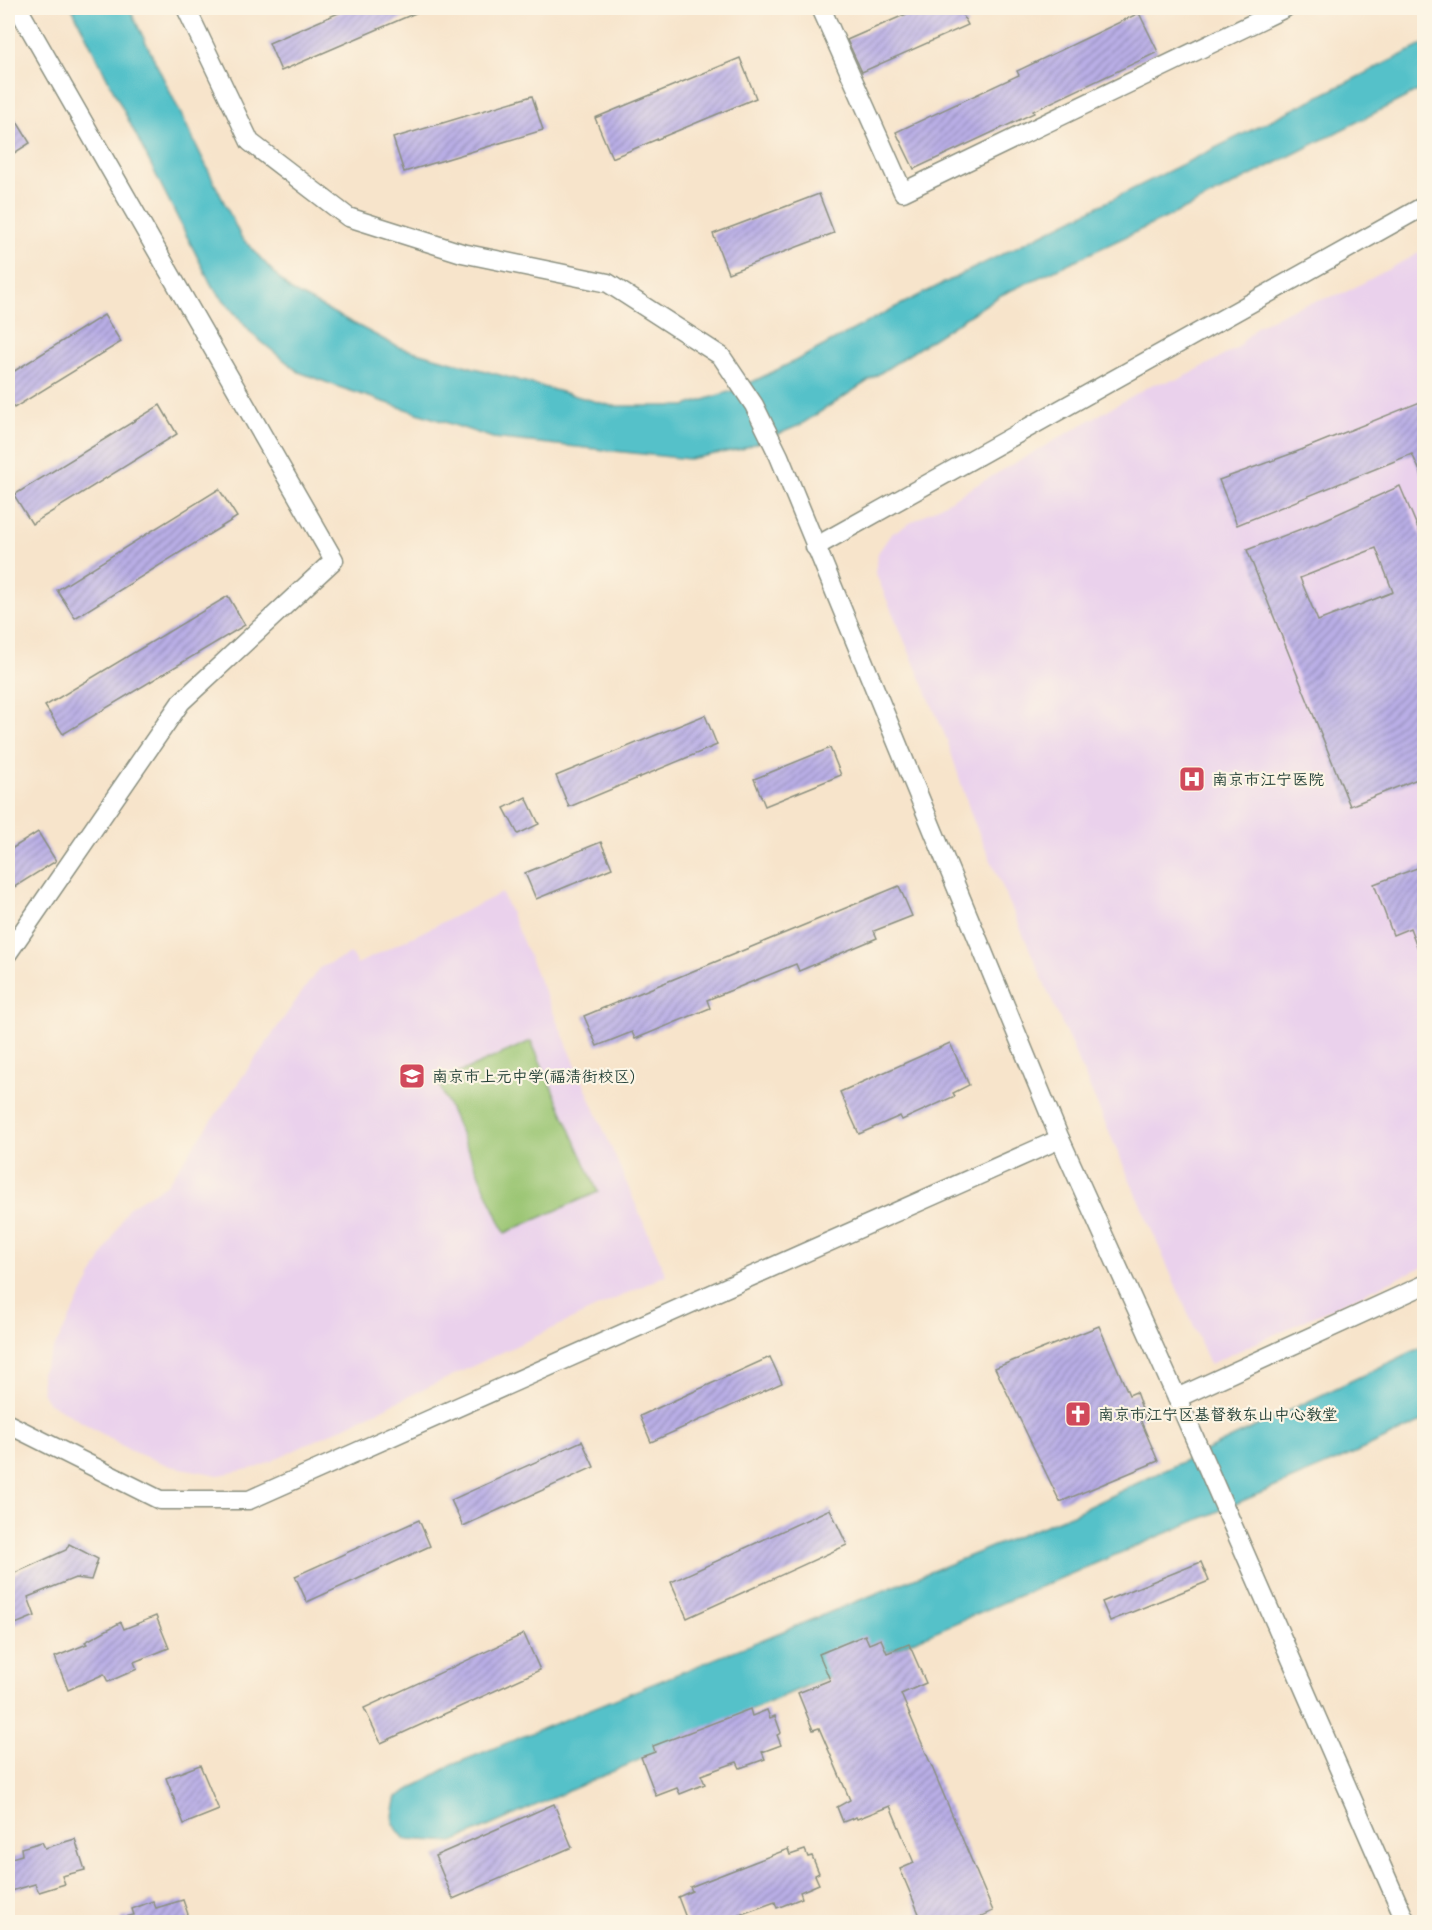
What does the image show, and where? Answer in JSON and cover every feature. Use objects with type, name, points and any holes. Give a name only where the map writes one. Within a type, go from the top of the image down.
[{"type":"street","points":[[8,953],[181,702],[334,560],[18,8]]},
{"type":"street","points":[[186,8],[250,142],[348,217],[462,253],[608,283],[721,356],[754,405],[780,456],[815,547],[1060,1139],[1177,1398],[1406,1923]]},
{"type":"street","points":[[821,8],[903,192],[1285,8]]},
{"type":"street","points":[[815,547],[1425,206]]},
{"type":"street","points":[[8,1424],[160,1500],[249,1500],[1060,1139]]},
{"type":"street","points":[[1177,1398],[1425,1285]]},
{"type":"shaded area","name":"南京市江宁医院","points":[[1424,250],[1424,1266],[1210,1364],[972,817],[947,740],[875,572],[878,553],[891,534],[1153,384],[1180,379],[1236,349],[1256,327],[1294,308],[1346,292]]},
{"type":"shaded area","name":"南京市上元中学(福清街校区)","points":[[502,893],[666,1275],[259,1467],[219,1475],[170,1466],[131,1451],[48,1402],[42,1391],[41,1373],[128,1208],[167,1184],[319,968],[351,954],[357,964]]},
{"type":"green space","points":[[531,1041],[598,1192],[505,1233],[438,1082]]},
{"type":"water","points":[[72,8],[129,8],[241,237],[290,290],[398,347],[612,406],[685,406],[738,389],[892,309],[1424,44],[1424,88],[1189,207],[999,296],[800,425],[742,449],[689,459],[493,438],[299,372],[252,334],[212,286]]},
{"type":"water","points":[[1424,1346],[1424,1421],[1348,1456],[788,1694],[453,1842],[405,1839],[394,1824],[393,1815],[397,1797],[452,1765],[1073,1514]]},
{"type":"building","points":[[350,8],[427,8],[281,71],[269,43]]},
{"type":"building","points":[[920,8],[959,8],[968,25],[862,72],[847,40]]},
{"type":"building","points":[[1139,13],[1158,52],[914,169],[896,132],[1019,75],[1017,71]]},
{"type":"building","points":[[740,58],[756,98],[612,158],[595,118]]},
{"type":"building","points":[[532,96],[543,130],[404,172],[393,138]]},
{"type":"building","points":[[8,107],[30,143],[8,157]]},
{"type":"building","points":[[819,194],[834,233],[728,273],[713,234]]},
{"type":"building","points":[[104,315],[121,342],[14,408],[8,397],[8,375]]},
{"type":"building","points":[[1425,400],[1425,482],[1412,454],[1237,525],[1219,480]]},
{"type":"building","points":[[160,405],[177,434],[32,524],[14,495]]},
{"type":"building","points":[[1400,486],[1425,545],[1425,776],[1350,806],[1247,550],[1324,520]],"holes":[[[1376,548],[1393,592],[1318,621],[1300,578]]]},
{"type":"building","points":[[219,489],[237,517],[75,618],[57,590]]},
{"type":"building","points":[[228,596],[245,625],[63,734],[45,706]]},
{"type":"building","points":[[705,715],[717,745],[569,807],[556,776]]},
{"type":"building","points":[[830,748],[841,775],[765,806],[754,779]]},
{"type":"building","points":[[526,797],[539,824],[518,834],[504,808]]},
{"type":"building","points":[[38,832],[56,861],[8,891],[8,851]]},
{"type":"building","points":[[601,842],[612,868],[536,899],[525,873]]},
{"type":"building","points":[[1425,865],[1425,962],[1423,962],[1410,928],[1393,935],[1374,884]]},
{"type":"building","points":[[899,886],[912,916],[874,931],[877,938],[799,971],[796,964],[707,1000],[710,1008],[635,1039],[632,1032],[597,1046],[584,1016]]},
{"type":"building","points":[[950,1043],[969,1085],[953,1093],[955,1096],[902,1120],[900,1116],[859,1134],[840,1092]]},
{"type":"building","name":"南京市江宁区基督教东山中心教堂","points":[[1099,1326],[1129,1395],[1136,1392],[1145,1417],[1140,1419],[1158,1461],[1060,1502],[995,1368]]},
{"type":"building","points":[[770,1357],[782,1383],[651,1442],[640,1416]]},
{"type":"building","points":[[582,1441],[594,1467],[463,1526],[451,1500]]},
{"type":"building","points":[[830,1509],[847,1545],[687,1618],[671,1582]]},
{"type":"building","points":[[419,1520],[430,1546],[307,1602],[295,1576]]},
{"type":"building","points":[[69,1544],[98,1559],[91,1580],[75,1578],[28,1597],[35,1616],[8,1627],[8,1576],[66,1550]]},
{"type":"building","points":[[1201,1562],[1209,1581],[1110,1621],[1102,1602]]},
{"type":"building","points":[[156,1616],[169,1648],[134,1662],[137,1669],[108,1682],[104,1674],[68,1690],[55,1657],[87,1644],[85,1642],[121,1622],[124,1629]]},
{"type":"building","points":[[524,1634],[540,1670],[381,1743],[364,1708]]},
{"type":"building","points":[[865,1635],[869,1644],[881,1639],[887,1653],[909,1644],[926,1683],[901,1694],[993,1911],[966,1923],[923,1923],[900,1869],[914,1863],[890,1806],[843,1822],[837,1807],[850,1800],[819,1728],[813,1730],[798,1693],[830,1680],[819,1654]]},
{"type":"building","points":[[750,1709],[752,1716],[767,1710],[770,1718],[775,1716],[781,1733],[777,1735],[781,1745],[762,1752],[765,1759],[740,1768],[737,1762],[701,1775],[705,1784],[680,1794],[677,1788],[656,1796],[641,1757],[655,1752],[653,1746]]},
{"type":"building","points":[[200,1765],[219,1810],[184,1824],[166,1778]]},
{"type":"building","points":[[554,1804],[572,1847],[453,1899],[435,1856]]},
{"type":"building","points":[[75,1839],[85,1870],[62,1876],[65,1884],[39,1892],[35,1884],[8,1892],[8,1859],[22,1855],[21,1848],[42,1842],[45,1848]]},
{"type":"building","points":[[788,1849],[790,1855],[805,1850],[808,1857],[812,1856],[819,1873],[815,1875],[819,1884],[800,1892],[802,1898],[777,1908],[775,1902],[739,1915],[742,1923],[688,1923],[678,1897],[692,1891],[690,1887]]},
{"type":"building","points":[[183,1900],[191,1923],[121,1923],[121,1918],[134,1915],[132,1909],[153,1901],[156,1908]]},
{"type":"place","name":"南京市江宁医院","points":[[1192,779]]},
{"type":"place","name":"南京市上元中学(福清街校区)","points":[[412,1076]]},
{"type":"place","name":"南京市江宁区基督教东山中心教堂","points":[[1078,1414]]}]
